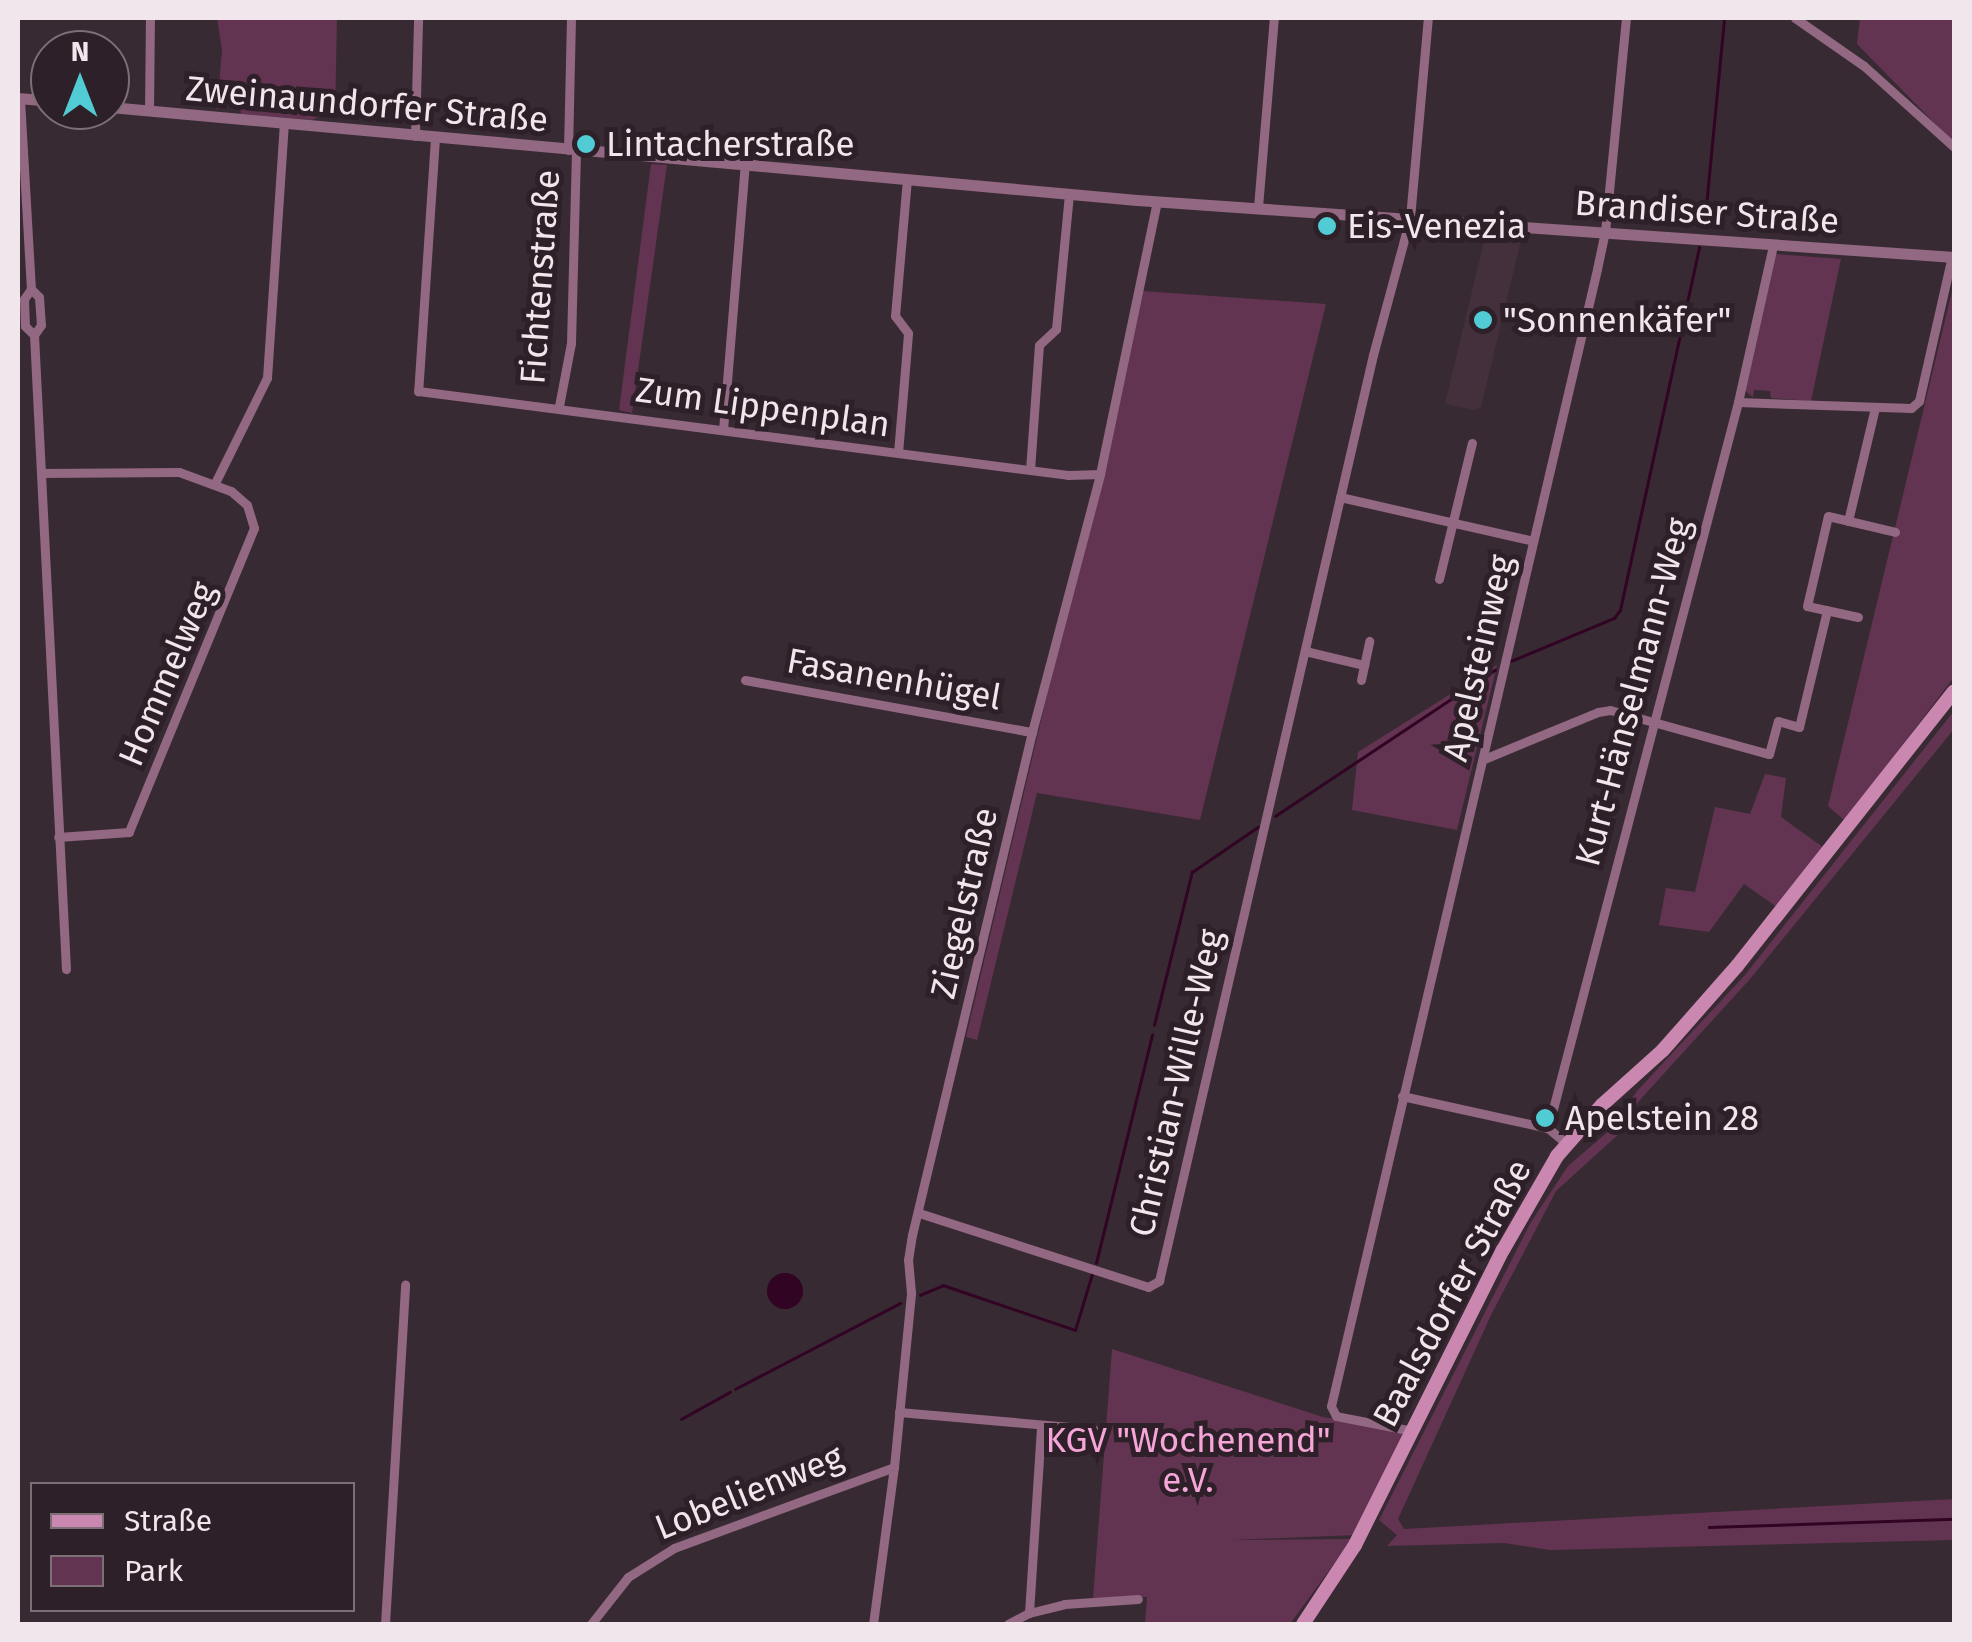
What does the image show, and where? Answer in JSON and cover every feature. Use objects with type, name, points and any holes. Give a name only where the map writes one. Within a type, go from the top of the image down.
[{"type":"main road","name":"Baalsdorfer Straße","points":[[1303,1624],[1355,1545],[1503,1250],[1567,1144],[1663,1050],[1737,966],[1954,691]]},
{"type":"street","points":[[149,110],[150,18]]},
{"type":"street","points":[[415,136],[418,18]]},
{"type":"street","name":"Fichtenstraße","points":[[559,406],[571,343],[572,18]]},
{"type":"street","points":[[1258,207],[1274,18]]},
{"type":"street","name":"Christian-Wille-Weg","points":[[919,1213],[1148,1286],[1158,1282],[1340,497],[1410,218],[1428,18]]},
{"type":"street","name":"Apelsteinweg","points":[[1413,1432],[1336,1416],[1331,1406],[1605,232],[1626,18]]},
{"type":"street","points":[[1795,18],[1864,66],[1954,148]]},
{"type":"street","points":[[18,99],[31,289],[39,297],[41,325],[34,335],[66,969]]},
{"type":"street","name":"Zweinaundorfer Straße","points":[[130,109],[1157,201]]},
{"type":"street","points":[[41,473],[165,470],[215,483],[267,378],[284,124]]},
{"type":"street","name":"Zum Lippenplan","points":[[436,138],[418,391],[559,406],[1030,470],[1100,474]]},
{"type":"street","points":[[723,430],[744,165]]},
{"type":"street","points":[[898,453],[908,333],[896,316],[906,180]]},
{"type":"street","points":[[1030,470],[1039,346],[1056,329],[1069,194]]},
{"type":"street","name":"Brandiser Straße","points":[[1157,201],[1953,257]]},
{"type":"street","name":"Ziegelstraße","points":[[874,1624],[912,1293],[908,1260],[1032,732],[1100,474],[1157,201]]},
{"type":"street","name":"Kurt-Hänselmann-Weg","points":[[1548,1128],[1738,402],[1774,245]]},
{"type":"street","points":[[1738,402],[1902,410],[1919,401],[1953,257]]},
{"type":"street","points":[[1848,521],[1875,408]]},
{"type":"street","points":[[1439,578],[1472,444]]},
{"type":"street","name":"Hommelweg","points":[[58,837],[130,832],[254,537],[246,505],[215,483]]},
{"type":"street","points":[[1340,497],[1534,542]]},
{"type":"street","points":[[1858,617],[1807,606],[1828,516],[1896,532]]},
{"type":"street","points":[[1484,759],[1610,710],[1769,754],[1778,722],[1800,727],[1827,610]]},
{"type":"street","points":[[1361,680],[1369,641]]},
{"type":"street","points":[[1304,651],[1364,665]]},
{"type":"street","name":"Fasanenhügel","points":[[745,680],[1032,732]]},
{"type":"street","points":[[1402,1096],[1548,1128],[1567,1144]]},
{"type":"street","points":[[385,1624],[404,1284]]},
{"type":"street","points":[[899,1412],[1094,1430]]},
{"type":"street","points":[[1028,1613],[1041,1426]]},
{"type":"street","name":"Lobelienweg","points":[[591,1624],[628,1577],[671,1549],[894,1467]]},
{"type":"street","points":[[1005,1624],[1028,1613],[1064,1604],[1138,1599]]},
{"type":"shaded area","name":"\"Sonnenkäfer\"","points":[[1486,233],[1522,236],[1481,407],[1475,410],[1445,404]]},
{"type":"shaded area","points":[[785,1273],[798,1278],[803,1291],[798,1304],[785,1309],[772,1304],[767,1291],[772,1278]]},
{"type":"green space","points":[[217,18],[337,18],[335,117],[323,115],[312,120],[241,114],[240,107],[221,105],[217,110],[222,50]]},
{"type":"green space","points":[[1860,18],[1954,18],[1954,143],[1857,44]]},
{"type":"green space","points":[[651,164],[667,165],[632,413],[619,410]]},
{"type":"green space","points":[[1776,254],[1841,259],[1811,401],[1771,398],[1770,391],[1754,390],[1753,397],[1744,390]]},
{"type":"green space","points":[[1954,283],[1954,677],[1845,821],[1828,806]]},
{"type":"green space","points":[[1143,291],[1326,304],[1200,820],[1037,793],[977,1040],[966,1037]]},
{"type":"green space","points":[[1497,665],[1457,830],[1352,810],[1358,752]]},
{"type":"green space","points":[[1954,711],[1954,729],[1750,979],[1638,1102],[1620,1133],[1556,1191],[1492,1313],[1398,1519],[1404,1529],[1954,1499],[1954,1540],[1550,1550],[1504,1543],[1387,1546],[1397,1535],[1379,1520],[1531,1222],[1568,1166],[1611,1129],[1637,1091],[1745,975]]},
{"type":"green space","points":[[1765,774],[1786,778],[1781,817],[1824,848],[1777,907],[1744,884],[1709,932],[1659,925],[1666,888],[1695,892],[1715,807],[1750,814]]},
{"type":"green space","name":"KGV \"Wochenend\" e.V.","points":[[1112,1349],[1323,1417],[1399,1430],[1404,1437],[1355,1535],[1231,1540],[1352,1539],[1290,1624],[1145,1624],[1147,1597],[1093,1598]]},
{"type":"waterway","points":[[1704,227],[1724,18]]},
{"type":"waterway","points":[[1511,661],[1614,618],[1620,610],[1699,247]]},
{"type":"waterway","points":[[1275,816],[1495,670]]},
{"type":"waterway","points":[[1154,1025],[1192,872],[1258,827]]},
{"type":"waterway","points":[[1096,1263],[1152,1035]]},
{"type":"waterway","points":[[920,1295],[943,1285],[1075,1330],[1092,1274]]},
{"type":"waterway","points":[[735,1389],[900,1303]]},
{"type":"waterway","points":[[681,1419],[730,1392]]},
{"type":"waterway","points":[[1709,1527],[1954,1519]]},
{"type":"place","name":"Lintacherstraße","points":[[586,144]]},
{"type":"place","name":"Eis-Venezia","points":[[1327,226]]},
{"type":"place","name":"\"Sonnenkäfer\"","points":[[1483,320]]},
{"type":"place","name":"Apelstein 28","points":[[1545,1118]]}]
